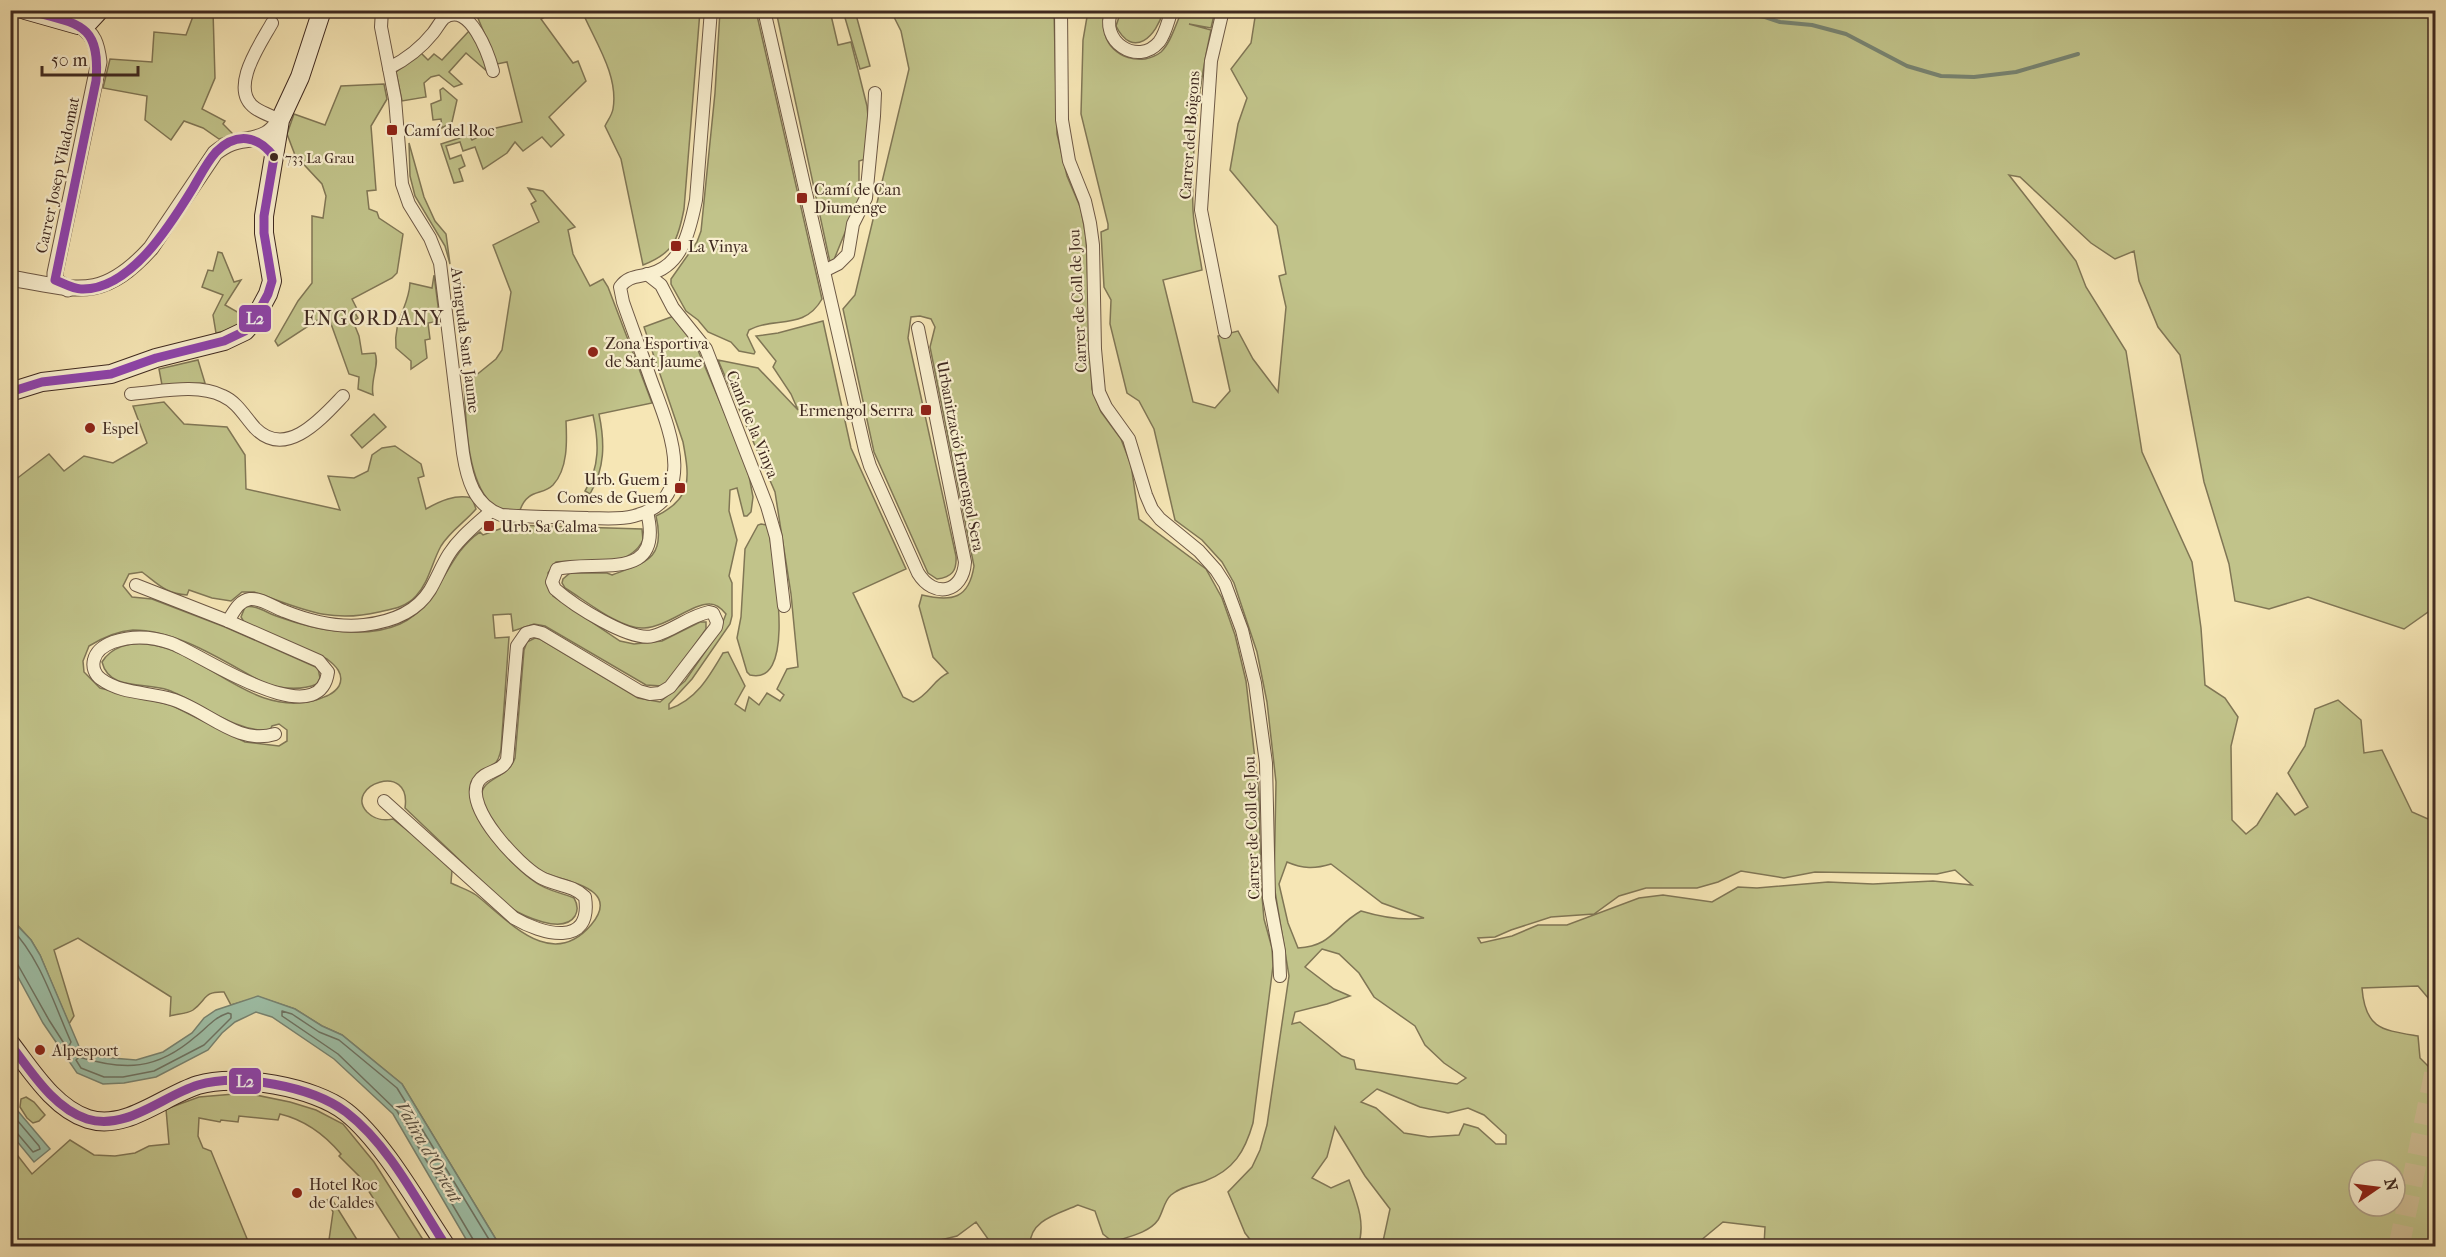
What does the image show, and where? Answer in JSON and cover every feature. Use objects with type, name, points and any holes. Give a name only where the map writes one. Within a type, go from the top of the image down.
[{"type":"main road","points":[[25,10],[78,25],[87,24],[100,10]]},
{"type":"main road","points":[[10,392],[42,382],[99,376],[128,369],[156,358],[224,341],[244,331],[253,322],[268,294],[272,281],[264,233],[264,216],[280,120],[300,77],[321,10]]},
{"type":"main road","points":[[10,1043],[54,1096],[86,1118],[100,1122],[116,1121],[199,1084],[223,1080],[245,1081],[296,1090],[326,1100],[345,1110],[362,1125],[446,1246]]},
{"type":"street","name":"Avinguda Sant Jaume","points":[[382,10],[381,27],[395,105],[402,184],[409,204],[435,248],[443,277],[466,474],[482,504],[491,511]]},
{"type":"street","points":[[228,621],[237,606],[250,599],[260,600],[299,617],[340,626],[362,625],[392,619],[410,611],[422,600],[462,537],[491,511],[501,515],[527,517],[624,518],[659,506],[668,493],[674,477],[675,460],[664,414],[620,292],[622,283],[630,277],[667,267],[691,227],[696,200],[711,10]]},
{"type":"street","name":"Urbanització Ermengol Sera","points":[[764,10],[870,466],[918,573],[933,589],[943,589],[950,588],[961,579],[965,562],[918,328]]},
{"type":"street","name":"Carrer de Coll de Jou","points":[[1061,10],[1062,120],[1069,161],[1085,201],[1093,245],[1095,349],[1099,392],[1106,407],[1129,439],[1152,509],[1216,570],[1225,584],[1242,630],[1255,683],[1266,763],[1269,898],[1279,951],[1280,976]]},
{"type":"street","points":[[1112,10],[1109,27],[1113,39],[1120,46],[1131,51],[1150,48],[1159,42],[1172,10]]},
{"type":"street","name":"Carrer del Boïgons","points":[[1223,10],[1211,61],[1201,210],[1225,332]]},
{"type":"street","points":[[389,68],[418,50],[449,14],[462,14],[475,27],[485,45],[493,71]]},
{"type":"street","points":[[10,279],[82,290],[104,286],[117,279],[142,259],[158,240],[215,153],[225,145],[239,139],[254,138],[270,132],[280,120],[253,108],[246,97],[244,88],[244,80],[249,67],[272,23]]},
{"type":"street","name":"Carrer Josep Viladomat","points":[[68,289],[55,280],[55,273],[99,62],[94,38],[78,25]]},
{"type":"street","points":[[824,271],[838,264],[848,254],[853,224],[866,198],[875,93]]},
{"type":"street","points":[[254,138],[266,143],[274,157]]},
{"type":"street","name":"Camí de la Vinya","points":[[647,274],[661,285],[673,308],[706,349],[767,506],[776,537],[784,606]]},
{"type":"street","points":[[131,394],[210,391],[231,400],[257,430],[273,439],[298,436],[309,429],[343,396]]},
{"type":"street","points":[[384,801],[514,918],[549,933],[570,932],[577,929],[586,915],[585,897],[570,886],[551,882],[529,869],[496,836],[487,824],[476,801],[478,782],[483,777],[499,770],[507,760],[517,646],[526,633],[534,631],[542,633],[627,684],[650,694],[660,693],[670,687],[716,627],[716,618],[713,613],[709,612],[654,636],[644,638],[620,631],[555,589],[552,582],[557,569],[619,566],[642,553],[650,536],[647,512]]},
{"type":"street","points":[[136,585],[228,621],[319,661],[328,672],[324,686],[310,694],[277,694],[173,644],[139,637],[116,641],[100,650],[93,660],[95,673],[100,679],[116,687],[172,699],[196,708],[244,735],[255,738],[275,734]]},
{"type":"shaded area","points":[[195,11],[213,11],[215,78],[202,109],[225,121],[223,124],[234,135],[219,139],[203,128],[184,121],[171,140],[145,120],[147,96],[103,88],[110,59],[152,62],[154,32],[186,35]]},
{"type":"shaded area","points":[[475,11],[556,11],[541,19],[573,63],[578,61],[586,81],[549,117],[564,135],[551,147],[542,137],[523,151],[515,142],[507,153],[483,169],[475,147],[463,151],[460,142],[446,146],[450,159],[461,155],[465,166],[459,169],[463,181],[454,183],[441,144],[469,135],[472,140],[496,128],[522,122],[507,62],[497,64]]},
{"type":"shaded area","points":[[582,11],[700,11],[682,220],[677,237],[668,250],[662,256],[643,265],[621,159],[605,126],[613,109],[612,83],[604,58]]},
{"type":"shaded area","points":[[720,11],[756,11],[822,299],[815,309],[798,319],[749,330],[747,335],[754,354],[739,351],[731,342],[708,332],[686,311],[671,284],[671,279],[697,242],[701,231],[715,93]]},
{"type":"shaded area","points":[[776,11],[822,11],[815,14],[830,11],[838,45],[851,42],[867,106],[872,157],[859,161],[859,198],[831,267]]},
{"type":"shaded area","points":[[843,11],[855,11],[870,66],[860,69]]},
{"type":"shaded area","points":[[891,11],[1054,11],[1057,134],[1067,176],[1081,209],[1086,237],[1092,389],[1101,412],[1121,439],[1131,465],[1139,519],[1206,569],[1222,598],[1235,635],[1246,681],[1259,794],[1264,919],[1272,948],[1273,966],[1253,1123],[1237,1158],[1224,1171],[1171,1195],[1158,1220],[1149,1228],[1113,1242],[1103,1234],[1095,1211],[1078,1205],[1039,1224],[1031,1237],[1030,1246],[993,1246],[976,1222],[957,1236],[924,1244],[919,1243],[920,1246],[500,1246],[402,1084],[342,1035],[322,1026],[295,1009],[259,997],[231,1005],[224,992],[217,992],[206,997],[191,1011],[170,1016],[171,997],[78,938],[54,950],[74,1016],[69,1024],[40,955],[31,940],[11,918],[11,483],[49,454],[64,471],[84,456],[113,463],[144,445],[147,443],[133,406],[164,402],[184,424],[227,427],[245,455],[246,489],[340,510],[328,476],[354,478],[368,471],[372,455],[382,448],[395,446],[421,464],[424,476],[418,478],[426,509],[442,501],[460,497],[472,498],[476,509],[445,541],[424,585],[416,596],[404,605],[379,612],[361,615],[329,615],[300,609],[254,592],[242,592],[231,601],[212,598],[189,590],[187,595],[173,593],[142,572],[129,574],[123,586],[132,597],[152,599],[225,627],[318,668],[320,678],[317,684],[304,688],[285,688],[266,684],[202,649],[168,635],[150,631],[122,632],[89,646],[83,661],[84,672],[100,688],[171,705],[245,742],[279,746],[287,741],[287,730],[279,724],[272,726],[270,730],[245,727],[168,690],[120,681],[106,671],[102,662],[116,649],[134,644],[146,644],[167,649],[188,658],[249,692],[271,700],[293,703],[316,700],[332,693],[339,686],[341,678],[336,667],[327,659],[244,622],[241,617],[245,607],[258,608],[293,622],[324,629],[355,632],[386,629],[414,616],[425,605],[458,553],[480,532],[483,535],[511,525],[642,529],[643,540],[636,550],[627,556],[604,562],[556,562],[548,573],[553,596],[620,641],[634,644],[662,641],[700,622],[706,622],[706,629],[670,680],[662,686],[646,685],[545,626],[534,624],[513,631],[511,614],[493,615],[495,638],[509,637],[501,749],[499,757],[491,768],[474,781],[471,786],[471,798],[482,825],[503,853],[540,885],[574,898],[577,904],[575,916],[562,924],[553,924],[524,915],[509,907],[405,808],[404,793],[399,785],[390,781],[380,782],[370,787],[364,794],[362,802],[367,812],[373,817],[393,819],[428,847],[452,870],[451,883],[473,893],[516,928],[545,943],[561,944],[576,938],[591,925],[599,912],[600,902],[587,888],[543,872],[526,860],[498,830],[482,801],[484,787],[506,771],[515,758],[524,650],[527,642],[535,638],[540,639],[638,698],[660,702],[685,681],[719,632],[726,614],[715,605],[703,605],[653,627],[635,627],[603,613],[565,588],[562,583],[570,573],[612,575],[644,562],[655,550],[658,542],[656,516],[676,502],[686,486],[687,467],[683,442],[644,327],[674,316],[697,348],[739,447],[749,476],[753,497],[751,512],[744,516],[737,488],[730,490],[729,511],[737,540],[729,576],[732,583],[730,624],[692,679],[669,704],[669,709],[687,700],[701,687],[723,653],[728,652],[745,686],[735,704],[745,711],[749,697],[759,705],[767,693],[780,701],[784,695],[777,689],[787,669],[798,667],[791,594],[775,492],[718,360],[758,368],[798,410],[791,394],[773,367],[776,361],[756,336],[778,333],[823,321],[851,448],[906,569],[853,593],[903,697],[913,702],[948,673],[933,657],[919,606],[922,595],[950,598],[963,592],[972,577],[974,566],[930,347],[935,327],[931,319],[920,316],[911,317],[908,338],[956,556],[956,566],[953,572],[937,579],[928,573],[874,452],[843,309],[855,295],[909,69],[901,31]]},
{"type":"shaded area","points":[[1088,11],[1105,11],[1105,34],[1114,49],[1128,58],[1145,59],[1153,57],[1165,48],[1182,11],[1215,11],[1211,28],[1189,24],[1211,30],[1202,75],[1193,165],[1195,232],[1202,270],[1163,280],[1193,402],[1215,408],[1230,391],[1218,336],[1238,331],[1253,359],[1278,392],[1286,307],[1279,276],[1286,274],[1277,226],[1230,170],[1238,124],[1247,98],[1231,69],[1251,43],[1256,11],[2435,11],[2435,607],[2404,629],[2308,597],[2269,609],[2235,601],[2229,564],[2204,482],[2180,355],[2158,327],[2139,281],[2134,251],[2115,259],[2091,243],[2020,177],[2009,175],[2076,261],[2086,287],[2126,351],[2142,452],[2192,562],[2201,628],[2205,685],[2225,698],[2238,717],[2231,746],[2232,820],[2246,834],[2257,825],[2277,793],[2295,815],[2308,807],[2288,773],[2305,746],[2315,709],[2338,700],[2361,720],[2364,753],[2382,750],[2412,812],[2435,822],[2435,1006],[2418,986],[2362,988],[2367,1012],[2372,1020],[2385,1029],[2418,1036],[2420,1058],[2435,1073],[2435,1246],[1764,1246],[1765,1227],[1723,1222],[1694,1246],[1382,1246],[1390,1209],[1365,1176],[1335,1127],[1327,1157],[1312,1178],[1331,1188],[1349,1180],[1361,1221],[1358,1246],[1255,1246],[1245,1233],[1228,1192],[1252,1167],[1260,1150],[1267,1125],[1289,976],[1274,885],[1276,782],[1267,702],[1257,652],[1234,583],[1222,562],[1202,540],[1175,520],[1154,429],[1139,401],[1127,393],[1110,324],[1111,300],[1104,287],[1101,232],[1108,229],[1108,224],[1081,114],[1083,40]],"holes":[[[1287,862],[1309,867],[1331,864],[1382,903],[1424,918],[1392,918],[1361,911],[1326,939],[1298,948],[1288,923],[1279,884]],[[1955,870],[1972,885],[1933,881],[1873,884],[1828,882],[1757,888],[1738,887],[1712,902],[1663,895],[1639,898],[1567,925],[1538,925],[1512,936],[1481,943],[1478,938],[1495,937],[1551,917],[1594,914],[1619,896],[1646,888],[1697,888],[1718,882],[1741,871],[1784,878],[1815,872],[1937,874]],[[1322,949],[1339,954],[1359,973],[1374,997],[1415,1026],[1425,1045],[1444,1063],[1466,1078],[1457,1084],[1356,1069],[1354,1060],[1342,1056],[1300,1022],[1292,1024],[1295,1012],[1350,996],[1334,989],[1305,967]],[[1377,1089],[1420,1107],[1448,1113],[1468,1108],[1484,1115],[1506,1135],[1506,1144],[1496,1144],[1478,1128],[1464,1124],[1459,1135],[1429,1137],[1404,1133],[1376,1108],[1361,1102]]]},
{"type":"shaded area","points":[[1121,11],[1163,11],[1156,29],[1144,41],[1137,43],[1130,42],[1116,26]]},
{"type":"shaded area","points":[[469,31],[473,34],[489,73],[466,53],[449,72],[462,84],[454,87],[439,75],[431,77],[424,83],[426,97],[402,101],[396,72],[421,53],[428,60],[434,54],[442,60]]},
{"type":"shaded area","points":[[384,84],[387,99],[371,126],[376,190],[367,191],[369,209],[377,212],[379,218],[403,234],[397,273],[392,278],[352,299],[358,311],[355,313],[358,318],[353,321],[359,336],[362,354],[375,353],[376,357],[373,395],[358,389],[359,377],[349,374],[330,321],[325,315],[278,346],[275,341],[298,301],[312,283],[312,216],[323,218],[326,196],[322,184],[295,155],[287,134],[294,114],[325,125],[341,86]]},
{"type":"shaded area","points":[[443,88],[457,100],[452,122],[442,128],[441,119],[433,120],[431,104],[441,100],[440,90]]},
{"type":"shaded area","points":[[409,143],[424,197],[435,221],[446,234],[450,264],[445,246],[415,196],[410,176]]},
{"type":"shaded area","points":[[528,188],[543,191],[575,227],[568,230],[573,254],[590,286],[603,279],[608,287],[652,403],[599,414],[602,435],[601,465],[590,494],[585,491],[596,464],[597,454],[593,415],[566,421],[564,463],[558,478],[549,488],[527,498],[520,510],[512,510],[493,505],[482,491],[476,478],[469,446],[464,385],[496,359],[502,350],[511,292],[493,245],[539,222],[531,204],[536,201]]},
{"type":"shaded area","points":[[218,252],[222,253],[234,282],[241,280],[225,305],[248,318],[233,329],[216,333],[213,315],[223,295],[202,287],[208,270],[213,271]]},
{"type":"shaded area","points":[[434,275],[440,321],[428,323],[430,339],[425,340],[427,358],[411,369],[411,361],[396,348],[397,329],[410,283],[432,288]]},
{"type":"shaded area","points":[[198,360],[205,383],[162,385],[159,369]]},
{"type":"shaded area","points":[[374,414],[386,427],[362,448],[351,435]]},
{"type":"shaded area","points":[[758,525],[767,525],[769,531],[777,591],[778,642],[774,661],[765,673],[750,675],[747,672],[737,638],[741,617],[745,549]]},
{"type":"shaded area","points":[[246,1093],[316,1110],[343,1124],[374,1162],[427,1246],[404,1246],[359,1176],[339,1156],[341,1154],[335,1147],[306,1124],[280,1114],[278,1120],[239,1116],[238,1122],[221,1120],[220,1122],[199,1118],[198,1136],[203,1148],[211,1151],[250,1246],[11,1246],[11,1147],[32,1174],[70,1140],[94,1155],[115,1156],[135,1153],[149,1146],[169,1144],[166,1109],[199,1097]]},
{"type":"shaded area","points":[[26,1097],[34,1102],[45,1115],[39,1121],[33,1123],[20,1107],[21,1099]]},
{"type":"shaded area","points":[[331,1198],[361,1246],[336,1246],[329,1240],[333,1212],[327,1200]]},
{"type":"water","name":"Valira d'Orient","points":[[10,918],[31,940],[40,955],[81,1051],[100,1057],[136,1060],[163,1052],[192,1033],[204,1018],[216,1010],[258,996],[295,1009],[322,1026],[342,1035],[402,1084],[500,1246],[470,1246],[393,1114],[334,1059],[272,1017],[256,1012],[235,1022],[208,1050],[156,1077],[103,1084],[77,1073],[43,1023],[11,964]]},
{"type":"water","points":[[17,1110],[50,1149],[34,1162],[11,1134],[11,1115]]},
{"type":"waterway","points":[[1722,10],[1765,17],[1780,22],[1812,25],[1846,34],[1907,66],[1941,76],[1974,77],[2016,72],[2078,54]]},
{"type":"tunnel","points":[[2399,1246],[2436,1067]]},
{"type":"transit line","name":"L2","points":[[10,392],[42,382],[111,374],[156,358],[224,341],[245,331],[253,322],[268,294],[272,281],[264,233],[264,216],[274,157],[261,144],[246,139],[231,141],[216,152],[161,236],[147,253],[116,279],[99,287],[81,289],[55,280],[96,81],[96,61],[94,47],[82,28],[27,10]]},
{"type":"transit line","name":"L2","points":[[10,1044],[53,1098],[75,1114],[87,1119],[102,1121],[130,1116],[185,1090],[215,1082],[254,1081],[314,1095],[346,1112],[376,1141],[389,1157],[446,1246]]},
{"type":"place","name":"Camí del Roc","points":[[392,130]]},
{"type":"place","name":"733 La Grau","points":[[274,157]]},
{"type":"place","name":"Camí de Can Diumenge","points":[[802,198]]},
{"type":"place","name":"La Vinya","points":[[676,246]]},
{"type":"place","name":"Zona Esportiva de Sant Jaume","points":[[593,352]]},
{"type":"place","name":"Ermengol Serrra","points":[[926,410]]},
{"type":"place","name":"Espel","points":[[90,428]]},
{"type":"place","name":"Urb. Guem i Comes de Guem","points":[[680,488]]},
{"type":"place","name":"Urb. Sa Calma","points":[[489,526]]},
{"type":"place","name":"Alpesport","points":[[40,1050]]},
{"type":"place","name":"Hotel Roc de Caldes","points":[[297,1193]]},
{"type":"district","name":"ENGORDANY","points":[[374,318]]}]
